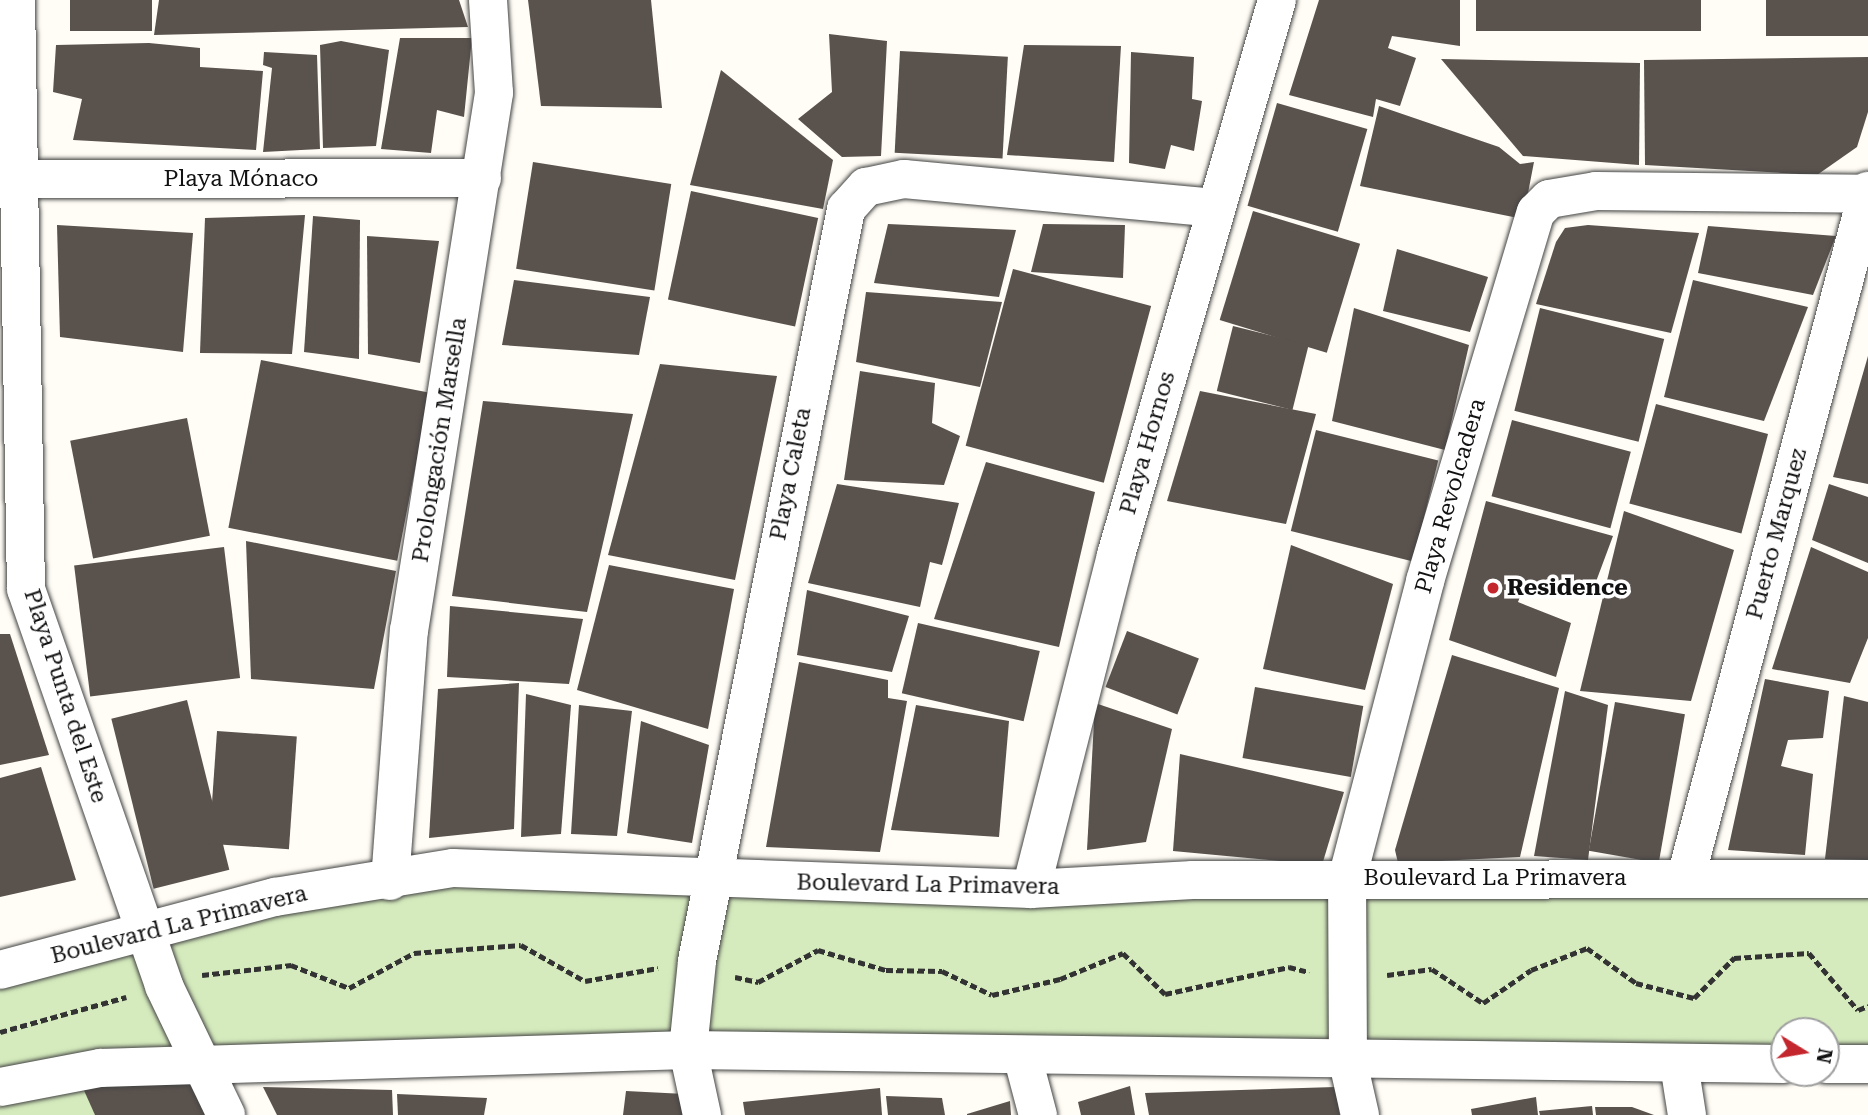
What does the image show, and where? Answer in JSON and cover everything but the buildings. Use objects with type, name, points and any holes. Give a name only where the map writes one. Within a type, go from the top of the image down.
[{"type":"street","name":"Playa Punta del Este","points":[[16,0],[7,179],[13,589],[164,986],[226,1115]]},
{"type":"street","name":"Prolongación Marsella","points":[[390,881],[409,631],[482,178],[495,69],[488,0]]},
{"type":"street","name":"Playa Hornos","points":[[1031,888],[1116,555],[1215,208],[1278,0]]},
{"type":"street","name":"Playa Mónaco","points":[[7,179],[482,178]]},
{"type":"street","name":"Playa Caleta","points":[[702,1115],[688,1050],[698,961],[846,209],[866,187],[904,179],[1215,208]]},
{"type":"street","name":"Playa Revolcadera","points":[[1360,1115],[1348,1062],[1347,879],[1425,581],[1536,212],[1549,199],[1578,192],[1867,192]]},
{"type":"street","name":"Puerto Marquez","points":[[1686,877],[1867,192]]},
{"type":"street","name":"Boulevard La Primavera","points":[[0,970],[144,929],[275,897],[390,881],[453,868],[712,881],[1031,888],[1347,879],[1868,879]]},
{"type":"street","points":[[0,1087],[100,1068],[688,1050],[1348,1062],[1770,1064]]},
{"type":"street","points":[[1022,1055],[1038,1115]]},
{"type":"street","points":[[1679,1064],[1687,1115]]},
{"type":"street","points":[[1840,1064],[1868,1064]]},
{"type":"path","points":[[0,1032],[222,968],[291,965],[349,988],[414,953],[521,945],[585,981],[698,961],[706,970],[758,982],[818,950],[886,970],[942,971],[992,995],[1060,979],[1123,953],[1165,994],[1289,967],[1347,980],[1432,969],[1483,1003],[1531,970],[1587,948],[1636,983],[1694,998],[1734,958],[1809,953],[1858,1010],[1868,1006]]},
{"type":"green space","points":[[356,886],[1868,889],[1868,1056],[1840,1055],[1840,1017],[1770,1017],[1770,1055],[188,1056],[95,1115],[0,1115],[0,969]]},
{"type":"place","name":"Residence","points":[[1493,588]]}]
